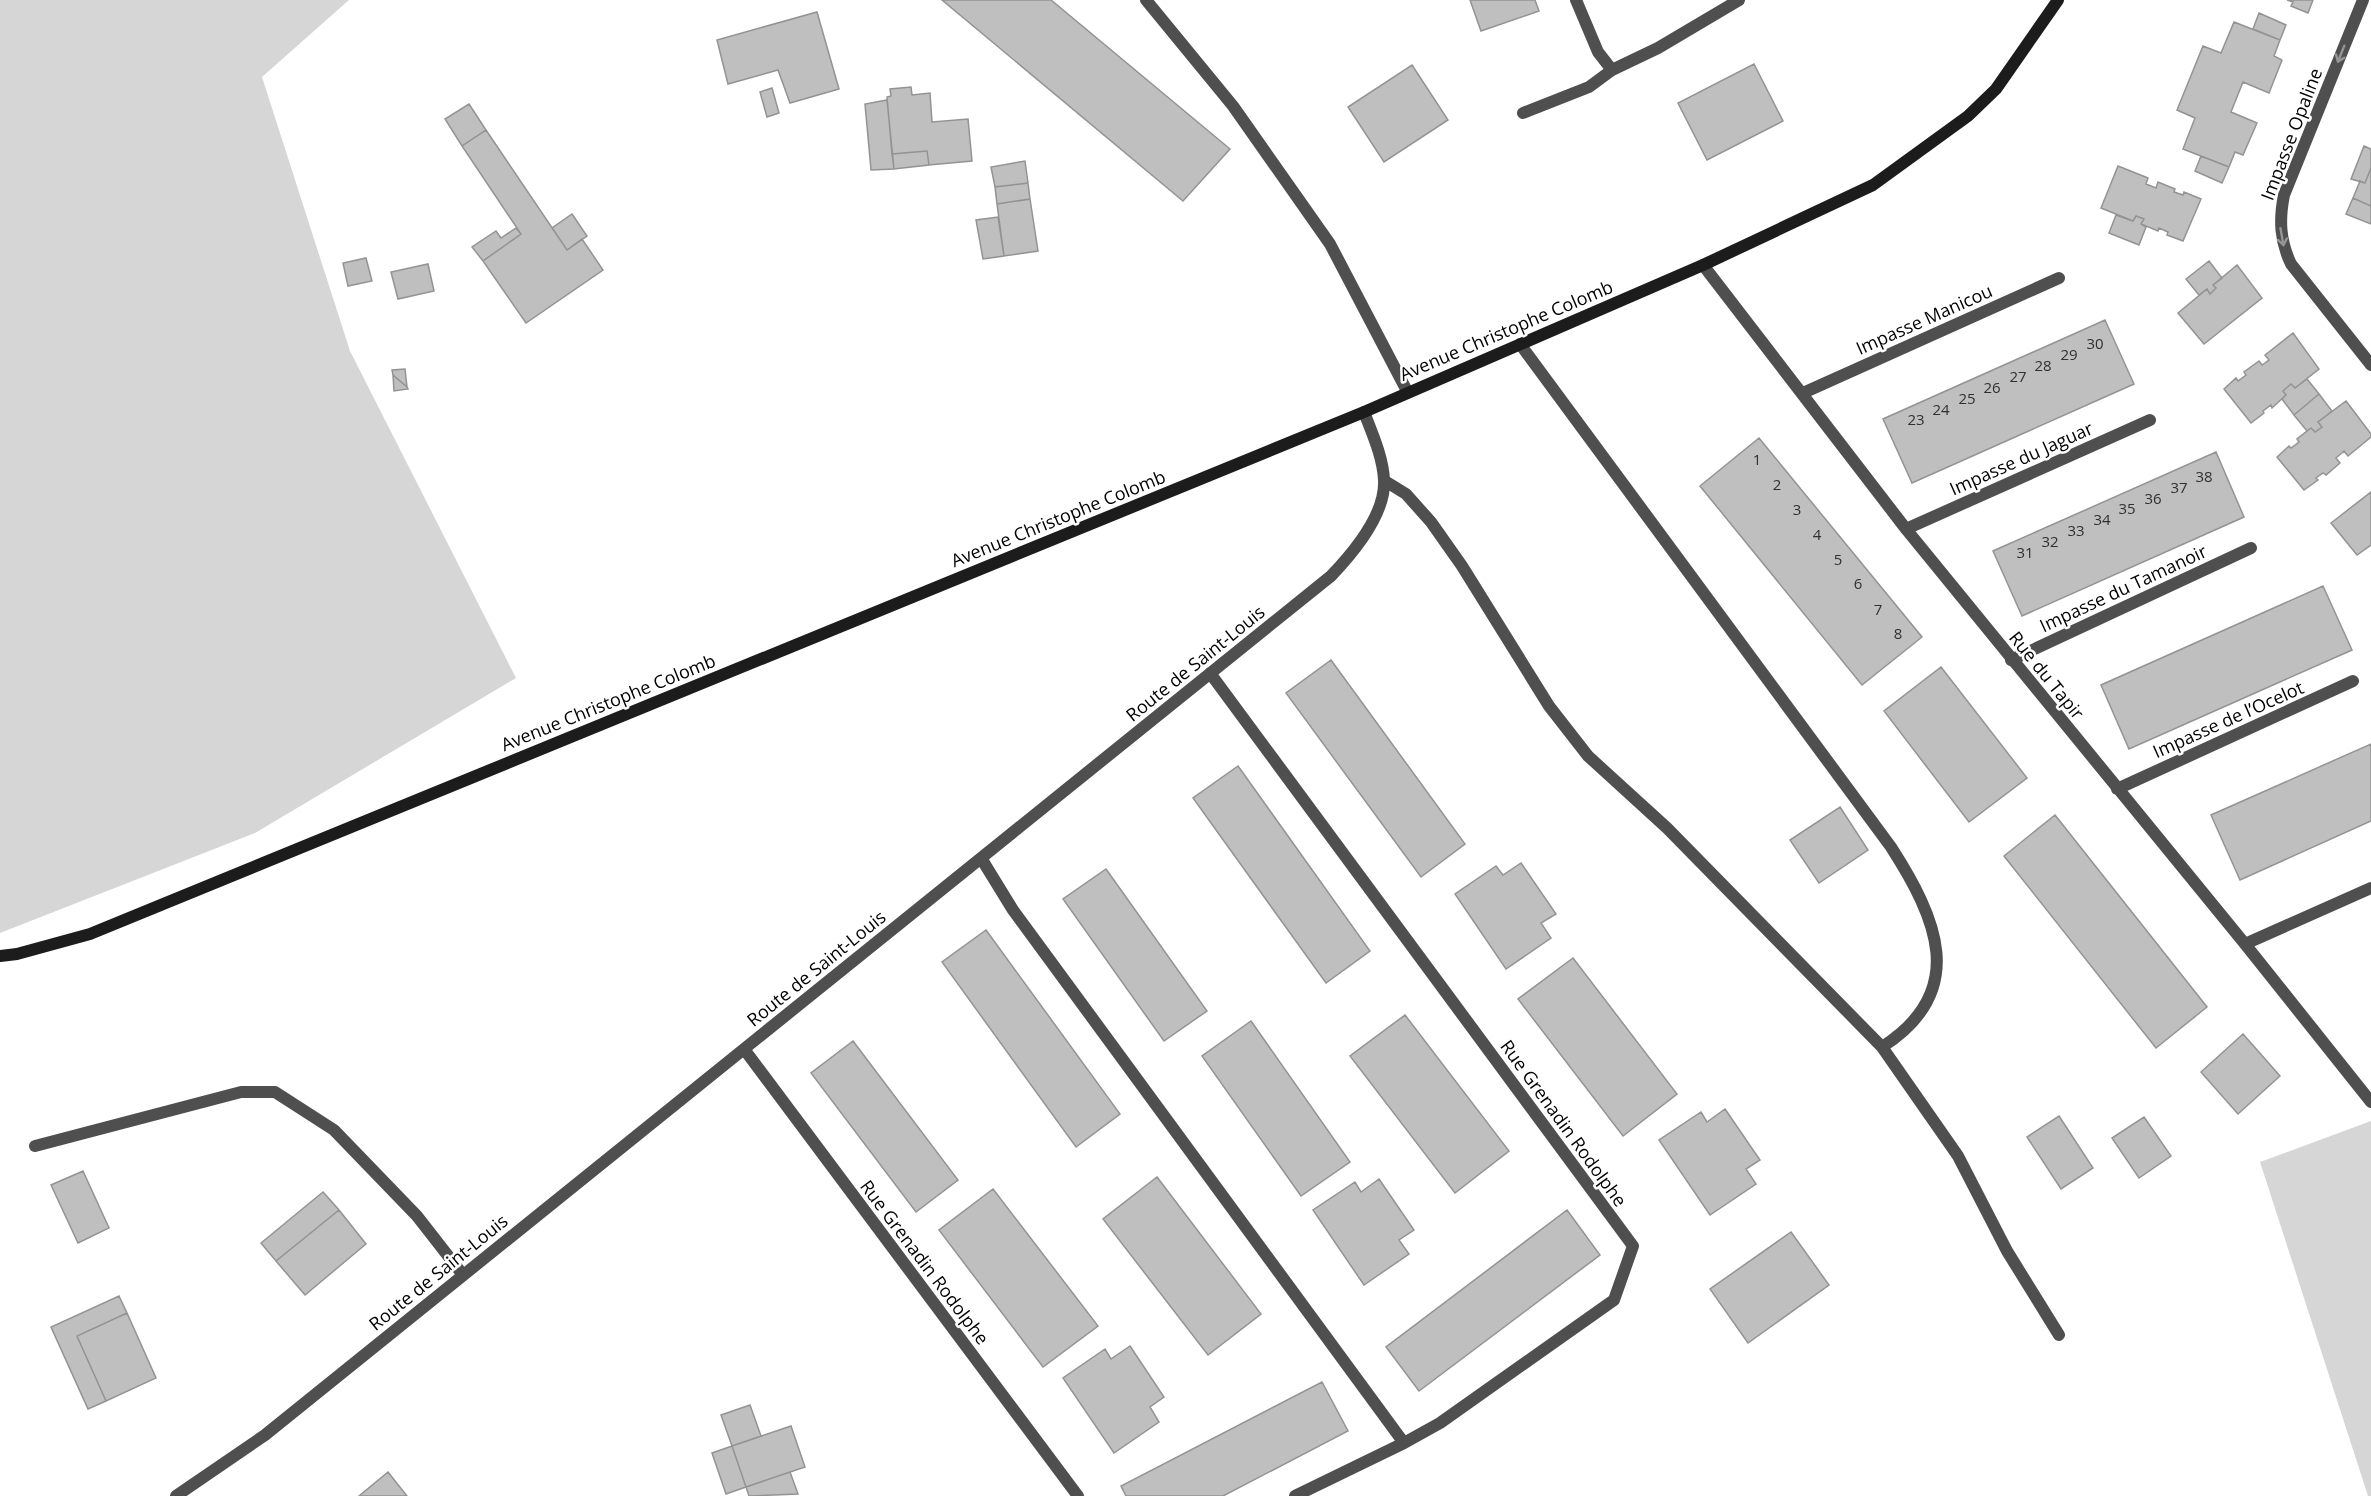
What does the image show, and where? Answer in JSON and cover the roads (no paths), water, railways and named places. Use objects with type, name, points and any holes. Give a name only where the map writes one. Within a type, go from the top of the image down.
[{"type":"street","points":[[1146,0],[1233,106],[1330,244],[1407,391]]},
{"type":"street","points":[[1576,0],[1599,52],[1612,70]]},
{"type":"street","points":[[1523,113],[1589,87],[1612,70],[1658,48],[1739,0]]},
{"type":"street","name":"Avenue Christophe Colomb","points":[[0,956],[17,954],[90,934],[1364,412],[1407,391],[1703,265],[1873,184],[1968,116],[1996,89],[2058,0]]},
{"type":"street","name":"Impasse Opaline","points":[[2363,0],[2284,195],[2279,217],[2285,252],[2291,264],[2303,283],[2371,365]]},
{"type":"street","name":"Rue du Tapir","points":[[1703,265],[1906,529],[2371,1102]]},
{"type":"street","name":"Impasse Manicou","points":[[1803,393],[2059,278]]},
{"type":"street","points":[[1520,344],[1877,828],[1911,878],[1934,930],[1937,950],[1936,971],[1923,1008],[1905,1030],[1882,1047]]},
{"type":"street","name":"Route de Saint-Louis","points":[[176,1496],[265,1435],[1330,576],[1351,556],[1366,534],[1379,506],[1385,481],[1379,454],[1364,412]]},
{"type":"street","name":"Impasse du Jaguar","points":[[1906,529],[2150,420]]},
{"type":"street","points":[[1385,481],[1406,494],[1431,522],[1462,566],[1549,706],[1587,756],[1667,828],[1882,1047],[1958,1156],[2007,1251],[2059,1335]]},
{"type":"street","name":"Impasse du Tamanoir","points":[[2011,660],[2251,548]]},
{"type":"street","name":"Rue Grenadin Rodolphe","points":[[1210,673],[1633,1246],[1614,1300],[1440,1423],[1295,1496]]},
{"type":"street","name":"Impasse de l’Ocelot","points":[[2117,789],[2353,681]]},
{"type":"street","points":[[981,858],[1013,910],[1404,1443]]},
{"type":"street","points":[[2245,944],[2371,888]]},
{"type":"street","name":"Rue Grenadin Rodolphe","points":[[744,1049],[1078,1496]]},
{"type":"street","points":[[35,1146],[241,1092],[275,1092],[334,1130],[417,1216],[463,1275]]}]
